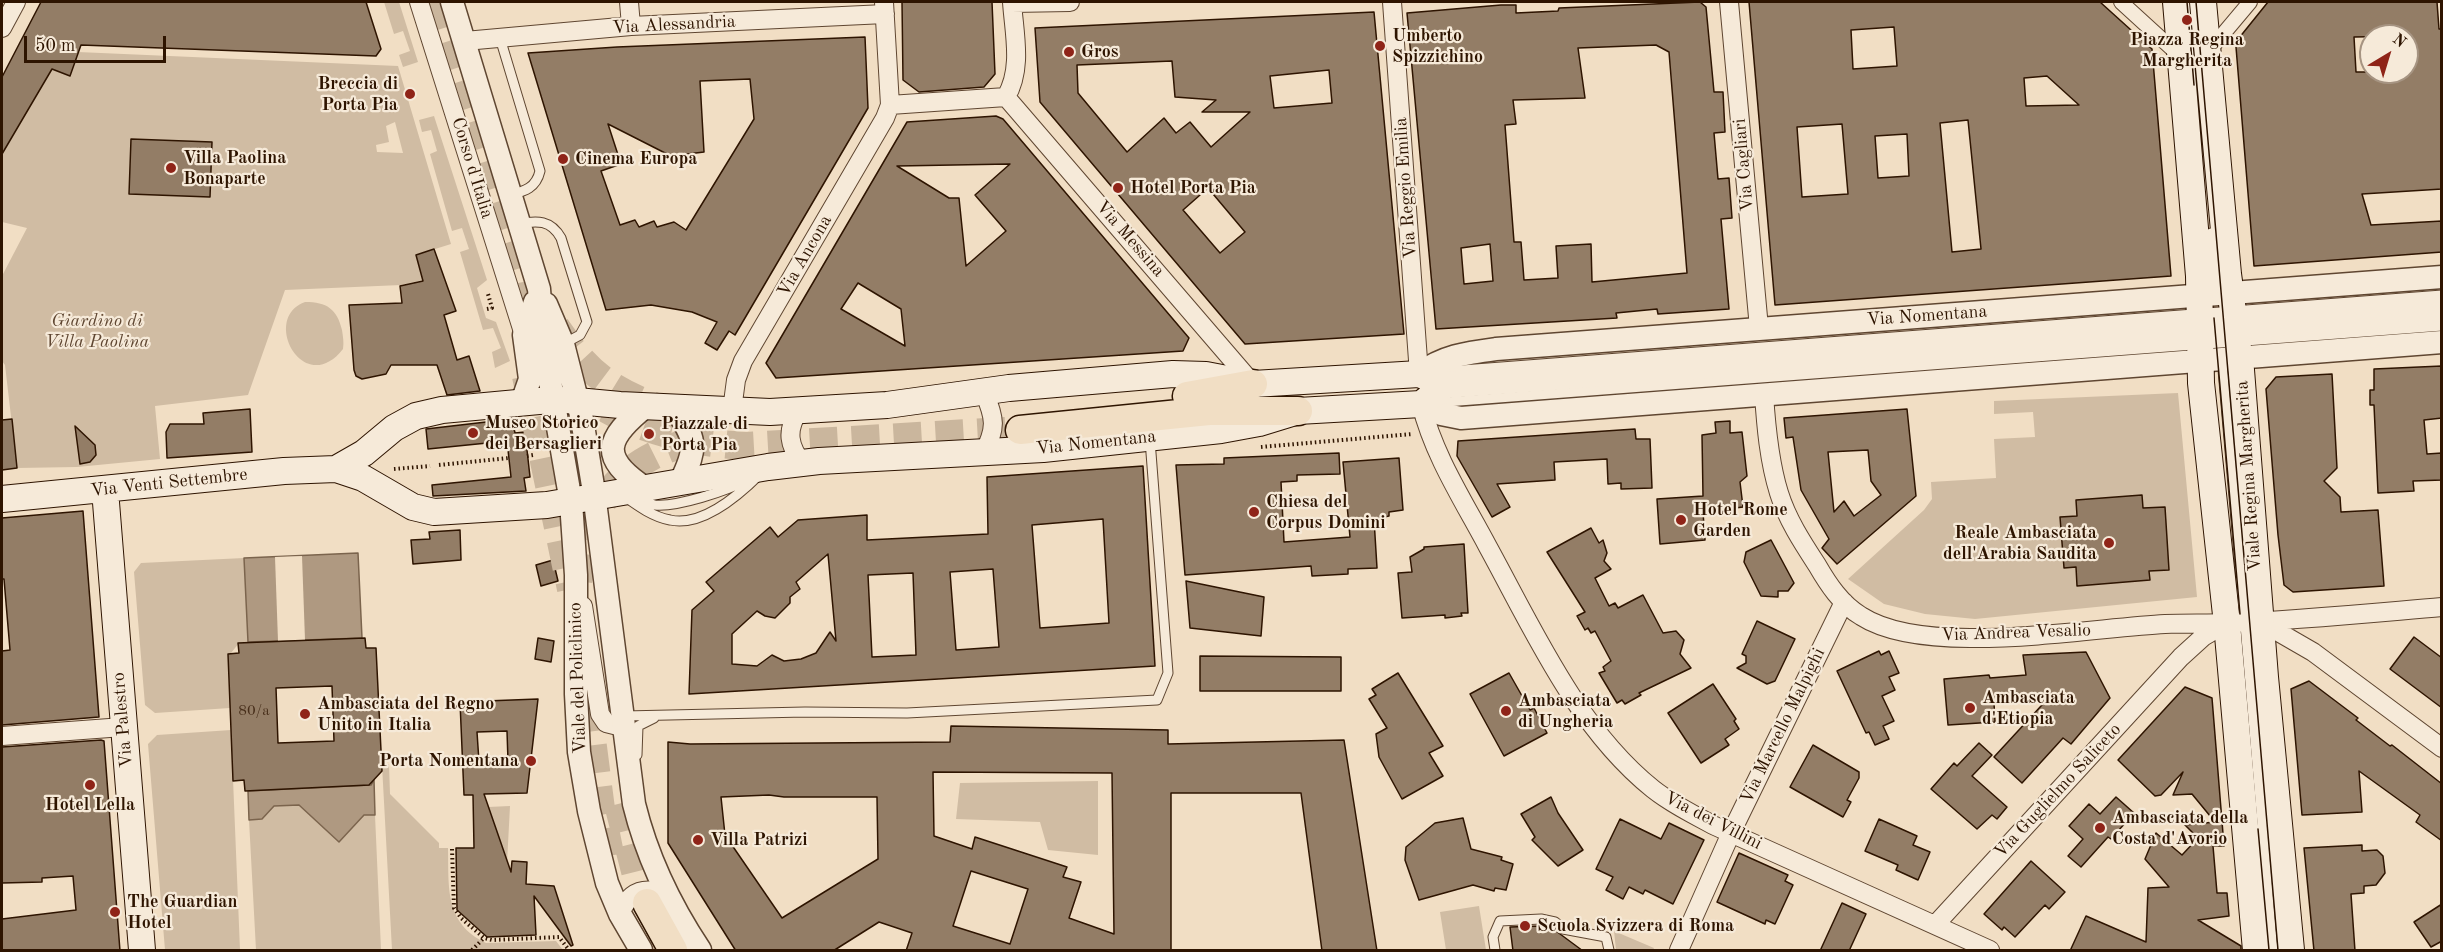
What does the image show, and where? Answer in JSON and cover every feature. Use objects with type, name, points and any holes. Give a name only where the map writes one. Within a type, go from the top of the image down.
[{"type":"main road","name":"Viale Regina Margherita","points":[[2176,2],[2180,55],[2218,327],[2244,623],[2256,951]]},
{"type":"main road","name":"Viale Regina Margherita","points":[[2203,2],[2208,52],[2218,327],[2244,623],[2291,951]]},
{"type":"main road","name":"Via Nomentana","points":[[732,410],[798,412],[887,405],[984,392],[1173,374],[1206,375],[1253,384],[1419,374],[1446,385],[2442,311]]},
{"type":"main road","points":[[1253,384],[1185,397],[1020,420],[1209,411],[1298,411]]},
{"type":"main road","points":[[1421,404],[1446,385]]},
{"type":"main road","points":[[522,402],[566,400],[732,410]]},
{"type":"main road","name":"Via Venti Settembre","points":[[336,469],[364,453],[394,428],[416,416],[442,410],[522,402]]},
{"type":"main road","name":"Via Nomentana","points":[[768,467],[802,463],[983,454],[1150,438],[1245,426],[1298,411],[1421,404]]},
{"type":"main road","points":[[583,500],[768,467]]},
{"type":"main road","name":"Via Venti Settembre","points":[[2,499],[284,471],[336,469],[363,478],[403,502],[422,510],[444,513],[583,500]]},
{"type":"main road","name":"Via Palestro","points":[[105,490],[142,951]]},
{"type":"main road","points":[[656,899],[673,951]]},
{"type":"street","points":[[2,28],[16,2]]},
{"type":"street","name":"Corso d'Italia","points":[[419,2],[524,335],[530,379],[522,402]]},
{"type":"street","name":"Corso d'Italia","points":[[452,2],[539,289],[543,341],[566,400]]},
{"type":"street","points":[[629,2],[631,26]]},
{"type":"street","points":[[884,8],[890,105],[1006,97],[1013,83],[1016,66],[1012,2],[1070,2]]},
{"type":"street","name":"Via Reggio Emilia","points":[[1392,2],[1419,374]]},
{"type":"street","name":"Via Cagliari","points":[[1729,2],[1758,328]]},
{"type":"street","points":[[2121,2],[2180,55]]},
{"type":"street","points":[[2208,52],[2250,2]]},
{"type":"street","name":"Via Alessandria","points":[[465,41],[631,26],[884,8]]},
{"type":"street","name":"Via Messina","points":[[1006,97],[1253,384]]},
{"type":"street","name":"Via Ancona","points":[[732,410],[736,380],[743,361],[885,118],[890,105]]},
{"type":"street","name":"Via Nomentana","points":[[1421,404],[1441,414],[1461,418],[1764,394],[2218,327],[2442,277]]},
{"type":"street","points":[[539,289],[563,344],[566,400],[583,500]]},
{"type":"street","name":"Corso d'Italia","points":[[524,335],[539,289]]},
{"type":"street","name":"Via Nomentana","points":[[1419,374],[1436,362],[1460,353],[1758,328],[2218,327],[2442,342]]},
{"type":"street","points":[[983,454],[991,436],[994,421],[984,392]]},
{"type":"street","name":"Via Andrea Vesalio","points":[[1764,394],[1772,461],[1782,501],[1804,546],[1828,583],[1844,602],[1859,615],[1888,629],[1935,637],[1988,637],[2173,624],[2244,623],[2442,607]]},
{"type":"street","name":"Via dei Villini","points":[[1421,404],[1429,433],[1439,456],[1548,656],[1581,708],[1618,756],[1650,787],[1683,810],[1990,951]]},
{"type":"street","points":[[645,488],[619,468],[612,451],[614,441],[621,430],[646,406]]},
{"type":"street","points":[[674,407],[694,442],[692,456],[681,481]]},
{"type":"street","points":[[798,412],[791,428],[789,441],[802,463]]},
{"type":"street","name":"Viale del Policlinico","points":[[583,500],[600,537],[632,795],[648,852],[656,899],[700,951]]},
{"type":"street","name":"Viale del Policlinico","points":[[583,500],[576,575],[576,694],[579,752],[607,882],[620,914],[641,951]]},
{"type":"street","name":"Viale del Policlinico","points":[[576,575],[600,714],[606,723],[622,721]]},
{"type":"street","name":"Via Marcello Malpighi","points":[[1679,951],[1731,833],[1844,602]]},
{"type":"street","points":[[2313,652],[2317,618]]},
{"type":"street","points":[[2244,623],[2313,652],[2442,748]]},
{"type":"street","name":"Via Guglielmo Saliceto","points":[[1935,925],[2181,657],[2203,637],[2244,623]]},
{"type":"street","points":[[2,736],[123,727]]},
{"type":"street","points":[[620,914],[625,903],[637,892],[651,890],[656,899]]},
{"type":"lane","name":"Corso d'Italia","points":[[500,38],[540,171],[536,182],[531,187],[510,195]]},
{"type":"lane","name":"Corso d'Italia","points":[[519,224],[537,220],[547,223],[557,231],[561,238],[587,322],[580,335],[563,344]]},
{"type":"lane","name":"Viale Regina Margherita","points":[[2211,226],[2218,327]]},
{"type":"lane","name":"Via Nomentana","points":[[1421,404],[2218,327],[2442,295]]},
{"type":"lane","name":"Via Nomentana","points":[[1419,374],[1527,363],[2218,327],[2442,326]]},
{"type":"lane","points":[[622,721],[657,717],[805,712],[906,713],[1157,700],[1168,674],[1150,438]]},
{"type":"lane","points":[[620,493],[660,517],[673,521],[690,520],[722,506],[739,495],[768,467]]},
{"type":"lane","points":[[620,493],[652,505],[664,505],[723,492],[768,467]]},
{"type":"lane","name":"Viale Regina Margherita","points":[[2244,623],[2273,951]]},
{"type":"lane","points":[[648,852],[637,771],[638,726],[657,717]]},
{"type":"lane","points":[[1495,951],[1493,937],[1500,921],[1532,919],[1555,922],[1563,930],[1606,937],[1609,951]]},
{"type":"path","points":[[487,309],[492,308],[488,294]]},
{"type":"path","points":[[439,465],[509,458]]},
{"type":"path","points":[[394,469],[430,466]]},
{"type":"path","points":[[452,849],[454,908],[461,918],[484,938],[492,940],[559,937],[569,951]]},
{"type":"path","points":[[472,951],[484,938]]},
{"type":"green space","points":[[384,2],[399,2],[418,62],[403,67],[399,55],[410,51],[403,31],[394,34]]},
{"type":"green space","name":"Giardino di Villa Paolina","points":[[78,52],[398,66],[451,244],[416,255],[423,280],[401,285],[285,290],[248,395],[155,406],[160,459],[77,467],[17,468],[5,365],[2,361],[2,276],[27,228],[2,222],[2,154],[51,68]],"holes":[[[395,122],[403,153],[377,152],[376,145],[389,142],[386,126]],[[131,139],[212,142],[210,197],[129,193]]]},
{"type":"green space","points":[[434,116],[487,280],[477,288],[486,318],[496,322],[510,361],[495,368],[492,352],[501,348],[493,328],[483,330],[460,252],[469,249],[462,228],[452,231],[430,154],[437,151],[431,130],[422,132],[419,120]]},
{"type":"green space","points":[[305,302],[319,303],[330,308],[340,323],[343,349],[328,362],[314,365],[302,360],[292,350],[287,337],[286,323],[292,311]]},
{"type":"green space","points":[[2178,393],[2197,597],[1975,619],[1925,614],[1884,604],[1848,579],[1924,510],[1932,499],[1931,482],[1996,478],[1994,439],[2035,437],[2033,412],[1994,414],[1994,401]]},
{"type":"green space","points":[[244,558],[248,642],[239,643],[228,654],[230,708],[155,713],[145,705],[134,572],[141,563]]},
{"type":"green space","points":[[231,730],[240,950],[165,950],[148,744],[157,735]]},
{"type":"green space","points":[[389,764],[390,794],[439,843],[439,848],[448,848],[449,890],[462,925],[472,935],[486,943],[556,941],[563,950],[392,950],[382,765]]},
{"type":"green space","points":[[1098,781],[1098,855],[1048,850],[1040,822],[956,819],[960,783]]},
{"type":"green space","points":[[299,805],[339,842],[364,815],[375,815],[381,950],[256,950],[249,820],[262,819],[274,806]]},
{"type":"green space","points":[[510,806],[506,882],[488,807]]},
{"type":"green space","points":[[1479,906],[1486,950],[1446,950],[1440,912]]},
{"type":"green space","points":[[1614,931],[1654,948],[1653,950],[1616,950]]},
{"type":"shaded area","points":[[358,553],[362,638],[248,642],[244,558]]},
{"type":"shaded area","points":[[374,780],[375,815],[364,815],[339,842],[299,805],[274,806],[262,819],[249,820],[248,791],[371,785]]},
{"type":"pier","points":[[302,556],[305,640],[278,641],[275,557]]},
{"type":"building","points":[[41,2],[366,2],[381,49],[376,56],[81,45],[70,76],[52,69],[2,154],[2,77]]},
{"type":"building","points":[[902,2],[992,2],[995,74],[984,87],[919,92],[903,80]]},
{"type":"building","points":[[1700,2],[1706,7],[1714,92],[1723,92],[1725,132],[1714,133],[1718,179],[1729,178],[1732,218],[1721,219],[1729,309],[1658,314],[1657,309],[1616,313],[1617,318],[1436,329],[1407,13],[1501,5],[1516,5],[1516,13],[1558,11],[1559,8]],"holes":[[[1656,45],[1669,52],[1687,273],[1592,282],[1591,244],[1556,246],[1558,278],[1524,280],[1521,242],[1514,242],[1505,125],[1516,124],[1513,100],[1585,98],[1578,48]],[[1490,244],[1493,281],[1464,284],[1461,248]]]},
{"type":"building","points":[[1749,2],[2100,2],[2152,49],[2171,276],[1775,305]],"holes":[[[1894,27],[1897,66],[1853,69],[1851,30]],[[2047,76],[2079,105],[2026,106],[2024,78]],[[1968,120],[1981,249],[1952,252],[1940,123]],[[1842,124],[1848,194],[1802,197],[1797,127]],[[1907,134],[1909,176],[1878,178],[1875,136]]]},
{"type":"building","points":[[2268,2],[2437,2],[2439,29],[2442,29],[2442,189],[2362,194],[2371,225],[2442,221],[2442,252],[2254,266],[2236,47],[2239,38]]},
{"type":"building","points":[[1374,12],[1404,334],[1245,344],[1040,102],[1035,28]],"holes":[[[1172,61],[1175,97],[1216,100],[1202,112],[1250,112],[1211,147],[1190,122],[1176,133],[1164,118],[1127,152],[1078,93],[1077,65]],[[1329,70],[1332,103],[1274,108],[1270,76]],[[1208,188],[1245,232],[1220,253],[1183,210]]]},
{"type":"building","points":[[865,37],[868,108],[735,335],[729,331],[717,350],[705,343],[717,322],[692,312],[651,305],[606,310],[528,53]],"holes":[[[750,79],[754,119],[686,230],[674,222],[657,227],[654,221],[639,227],[635,220],[620,225],[601,171],[621,164],[608,124],[671,156],[704,152],[700,81]]]},
{"type":"building","points":[[996,116],[1003,119],[1189,338],[1183,351],[776,378],[766,363],[907,122]],"holes":[[[1010,164],[975,195],[1006,231],[966,266],[959,198],[949,198],[897,166]],[[858,283],[901,309],[905,346],[841,309]]]},
{"type":"building","name":"Villa Paolina Bonaparte","points":[[131,139],[212,142],[210,197],[129,194]]},
{"type":"building","points":[[434,249],[456,311],[444,315],[457,360],[469,356],[480,391],[447,395],[437,365],[391,365],[386,374],[362,379],[356,376],[354,370],[349,305],[402,303],[400,286],[423,281],[416,255]]},
{"type":"building","points":[[2442,366],[2442,418],[2424,420],[2427,454],[2442,453],[2442,480],[2413,481],[2414,491],[2378,493],[2374,405],[2370,405],[2370,390],[2374,390],[2374,369]]},
{"type":"building","points":[[2332,374],[2337,468],[2324,481],[2340,497],[2341,512],[2378,510],[2384,586],[2293,592],[2284,585],[2266,389],[2276,377]]},
{"type":"building","points":[[250,409],[252,452],[167,458],[166,432],[170,424],[204,424],[203,413]]},
{"type":"building","points":[[1907,409],[1916,496],[1837,564],[1822,548],[1829,539],[1801,490],[1793,437],[1786,438],[1784,418]],"holes":[[[1868,450],[1871,481],[1881,495],[1854,516],[1844,501],[1834,512],[1828,452]]]},
{"type":"building","points":[[12,419],[17,468],[2,470],[2,420]]},
{"type":"building","points":[[512,419],[515,433],[525,432],[530,477],[524,478],[526,491],[433,496],[432,485],[511,477],[507,441],[428,449],[426,429]]},
{"type":"building","points":[[1730,421],[1730,433],[1742,432],[1747,476],[1740,482],[1743,507],[1703,512],[1705,540],[1660,544],[1657,499],[1703,496],[1702,435],[1716,433],[1715,422]]},
{"type":"building","points":[[75,426],[95,445],[96,455],[90,462],[80,464]]},
{"type":"building","points":[[1635,429],[1636,439],[1650,439],[1652,488],[1621,489],[1621,483],[1608,484],[1607,459],[1554,462],[1555,480],[1497,484],[1510,507],[1492,517],[1457,456],[1458,441]]},
{"type":"building","points":[[1339,453],[1340,474],[1297,475],[1297,481],[1281,482],[1284,542],[1350,537],[1343,462],[1399,458],[1403,510],[1389,512],[1389,516],[1374,519],[1377,568],[1348,569],[1348,574],[1312,576],[1311,566],[1185,575],[1176,465],[1224,464],[1224,458]]},
{"type":"building","points":[[1143,466],[1155,666],[689,694],[692,610],[714,591],[706,582],[770,527],[778,537],[798,520],[867,515],[867,540],[988,534],[987,477]],"holes":[[[1103,519],[1109,623],[1040,628],[1032,525]],[[828,554],[836,641],[830,632],[816,653],[801,659],[784,661],[772,655],[757,666],[732,664],[732,634],[757,611],[775,618],[790,603],[790,597],[800,589],[796,582]],[[993,569],[999,647],[956,650],[950,572]],[[913,573],[916,655],[872,657],[868,575]]]},
{"type":"building","points":[[2142,495],[2143,508],[2165,507],[2169,570],[2149,571],[2150,580],[2077,586],[2076,567],[2064,568],[2060,517],[2077,516],[2076,500]]},
{"type":"building","points":[[83,511],[99,717],[2,725],[2,651],[10,650],[4,579],[2,579],[2,518]]},
{"type":"building","points":[[1591,528],[1599,543],[1603,540],[1607,553],[1604,561],[1611,569],[1595,578],[1609,606],[1615,603],[1618,608],[1643,595],[1663,633],[1676,631],[1684,640],[1680,654],[1691,668],[1639,693],[1641,695],[1625,704],[1622,700],[1617,703],[1599,673],[1605,671],[1603,667],[1611,661],[1595,631],[1591,633],[1588,628],[1585,630],[1577,616],[1585,612],[1547,552]]},
{"type":"building","points":[[460,530],[461,560],[413,564],[411,540],[430,539],[429,532]]},
{"type":"building","points":[[1771,540],[1794,583],[1788,591],[1778,591],[1778,597],[1761,596],[1744,562],[1746,552]]},
{"type":"building","points":[[1464,544],[1468,613],[1445,618],[1445,615],[1402,618],[1398,573],[1412,572],[1410,557],[1424,547]]},
{"type":"building","points":[[553,560],[558,581],[541,586],[536,565]]},
{"type":"building","points":[[1186,581],[1264,597],[1261,636],[1190,628]]},
{"type":"building","points":[[1757,621],[1795,639],[1775,681],[1767,684],[1737,668],[1746,663],[1746,656],[1742,654]]},
{"type":"building","points":[[2414,637],[2442,658],[2442,708],[2390,669]]},
{"type":"building","points":[[365,638],[366,648],[376,648],[382,771],[369,785],[245,791],[244,780],[233,781],[228,654],[239,653],[238,643]],"holes":[[[332,686],[334,741],[278,743],[276,688]]]},
{"type":"building","points":[[538,638],[554,641],[551,662],[535,659]]},
{"type":"building","points":[[1879,651],[1881,655],[1889,651],[1899,673],[1889,677],[1895,690],[1882,696],[1894,721],[1883,726],[1889,739],[1875,745],[1869,732],[1866,733],[1837,671]]},
{"type":"building","points":[[2086,652],[2110,698],[2071,744],[2063,738],[2022,783],[1994,757],[2053,693],[1998,698],[1999,702],[1994,703],[1995,722],[1948,725],[1944,679],[1989,675],[1990,678],[2026,675],[2023,655]]},
{"type":"building","points":[[1200,656],[1341,657],[1341,691],[1200,691]]},
{"type":"building","points":[[1398,673],[1443,746],[1429,753],[1443,776],[1402,799],[1379,757],[1376,734],[1387,728],[1369,699],[1376,695],[1372,689]]},
{"type":"building","points":[[1509,673],[1530,710],[1534,708],[1547,733],[1504,756],[1470,694]]},
{"type":"building","points":[[2309,681],[2358,718],[2356,720],[2442,784],[2442,841],[2416,822],[2420,815],[2359,771],[2362,812],[2302,815],[2291,689]]},
{"type":"building","points":[[1713,684],[1736,719],[1734,721],[1739,729],[1725,739],[1729,745],[1701,763],[1668,713]]},
{"type":"building","points":[[2185,687],[2212,698],[2224,846],[2213,846],[2217,893],[2227,893],[2229,916],[2198,920],[2241,946],[2241,951],[2070,951],[2086,916],[2146,942],[2148,888],[2169,887],[2145,859],[2156,833],[2182,855],[2198,838],[2185,825],[2215,822],[2192,794],[2173,795],[2183,772],[2161,795],[2155,796],[2118,760]]},
{"type":"building","points":[[538,699],[527,793],[484,794],[511,872],[512,861],[527,862],[526,884],[554,886],[573,945],[571,946],[534,896],[536,935],[487,937],[457,910],[456,848],[474,848],[473,795],[464,795],[460,702]],"holes":[[[507,731],[508,761],[479,762],[477,732]]]},
{"type":"building","name":"Villa Patrizi","points":[[951,726],[1168,730],[1168,744],[1344,740],[1377,951],[1322,951],[1301,793],[1171,793],[1171,951],[906,951],[912,933],[879,922],[833,951],[736,951],[668,843],[668,742],[690,744],[950,742]],"holes":[[[933,772],[1112,773],[1114,934],[1069,918],[1081,882],[1063,877],[1067,867],[975,837],[972,849],[934,836]],[[769,795],[877,797],[878,859],[782,918],[725,835],[721,797]],[[971,871],[1028,889],[1010,944],[953,926]]]},
{"type":"building","points":[[104,741],[120,951],[2,951],[2,919],[76,910],[73,876],[42,878],[42,882],[2,883],[2,747]]},
{"type":"building","points":[[1979,743],[1992,755],[1972,776],[2007,807],[1997,819],[1992,815],[1977,829],[1931,789],[1954,763],[1957,766]]},
{"type":"building","points":[[1813,745],[1859,772],[1859,778],[1847,800],[1851,802],[1843,817],[1790,787]]},
{"type":"building","points":[[1551,797],[1558,813],[1583,850],[1558,866],[1532,840],[1535,837],[1521,814]]},
{"type":"building","name":"Ambasciata della Costa d'Avorio","points":[[2116,797],[2134,813],[2081,867],[2068,856],[2083,839],[2069,826],[2089,804],[2100,814]]},
{"type":"building","points":[[1463,818],[1471,849],[1502,857],[1501,860],[1513,864],[1506,890],[1495,888],[1494,891],[1473,885],[1419,900],[1405,860],[1406,847],[1435,823]]},
{"type":"building","points":[[1620,819],[1661,839],[1669,823],[1704,840],[1673,904],[1645,890],[1643,894],[1629,887],[1623,899],[1606,890],[1613,877],[1596,869]]},
{"type":"building","points":[[1879,819],[1917,836],[1913,845],[1930,852],[1918,880],[1896,870],[1898,865],[1865,851]]},
{"type":"building","points":[[2362,845],[2362,851],[2377,850],[2383,856],[2385,873],[2376,885],[2364,886],[2364,893],[2351,894],[2355,951],[2314,951],[2304,848]]},
{"type":"building","points":[[1739,853],[1788,875],[1785,881],[1793,885],[1775,924],[1766,920],[1765,924],[1717,902]]},
{"type":"building","points":[[2031,861],[2065,892],[2049,909],[2045,905],[2015,937],[2004,927],[2002,930],[1984,914]]},
{"type":"building","points":[[1842,903],[1866,914],[1849,951],[1820,951]]},
{"type":"building","points":[[2442,904],[2442,941],[2431,947],[2414,922]]},
{"type":"building","points":[[1510,927],[1552,928],[1583,951],[1513,951]]},
{"type":"tunnel","points":[[433,2],[521,278],[532,334]]},
{"type":"tunnel","points":[[556,327],[578,356],[600,377],[625,393],[659,408]]},
{"type":"tunnel","points":[[526,376],[571,589]]},
{"type":"tunnel","points":[[606,409],[639,425],[674,436],[711,443],[747,446],[1020,430]]},
{"type":"tunnel","points":[[578,581],[590,528],[612,488],[647,459],[697,440]]},
{"type":"tunnel","points":[[582,662],[601,809],[611,859]]},
{"type":"tunnel","points":[[618,804],[636,875],[647,903]]},
{"type":"tram line","points":[[2187,2],[2194,85]]},
{"type":"tram line","points":[[2196,2],[2278,950]]},
{"type":"tram line","points":[[2214,318],[2240,614]]},
{"type":"tram line","points":[[2258,829],[2269,950]]},
{"type":"place","name":"Piazza Regina Margherita","points":[[2187,20]]},
{"type":"place","name":"Umberto Spizzichino","points":[[1380,46]]},
{"type":"place","name":"Gros","points":[[1069,52]]},
{"type":"place","name":"Breccia di Porta Pia","points":[[410,94]]},
{"type":"place","name":"Cinema Europa","points":[[563,159]]},
{"type":"place","name":"Villa Paolina Bonaparte","points":[[171,168]]},
{"type":"place","name":"Hotel Porta Pia","points":[[1118,188]]},
{"type":"place","name":"Museo Storico dei Bersaglieri","points":[[473,433]]},
{"type":"place","name":"Piazzale di Porta Pia","points":[[649,434]]},
{"type":"place","name":"Chiesa del Corpus Domini","points":[[1254,512]]},
{"type":"place","name":"Hotel Rome Garden","points":[[1681,520]]},
{"type":"place","name":"Reale Ambasciata dell'Arabia Saudita","points":[[2109,543]]},
{"type":"place","name":"Ambasciata d'Etiopia","points":[[1970,708]]},
{"type":"place","name":"Ambasciata di Ungheria","points":[[1506,711]]},
{"type":"place","name":"Ambasciata del Regno Unito in Italia","points":[[305,714]]},
{"type":"place","name":"Porta Nomentana","points":[[531,761]]},
{"type":"place","name":"Hotel Lella","points":[[90,785]]},
{"type":"place","name":"Ambasciata della Costa d'Avorio","points":[[2100,828]]},
{"type":"place","name":"Villa Patrizi","points":[[698,840]]},
{"type":"place","name":"The Guardian Hotel","points":[[115,912]]},
{"type":"place","name":"Scuola Svizzera di Roma","points":[[1525,926]]}]
